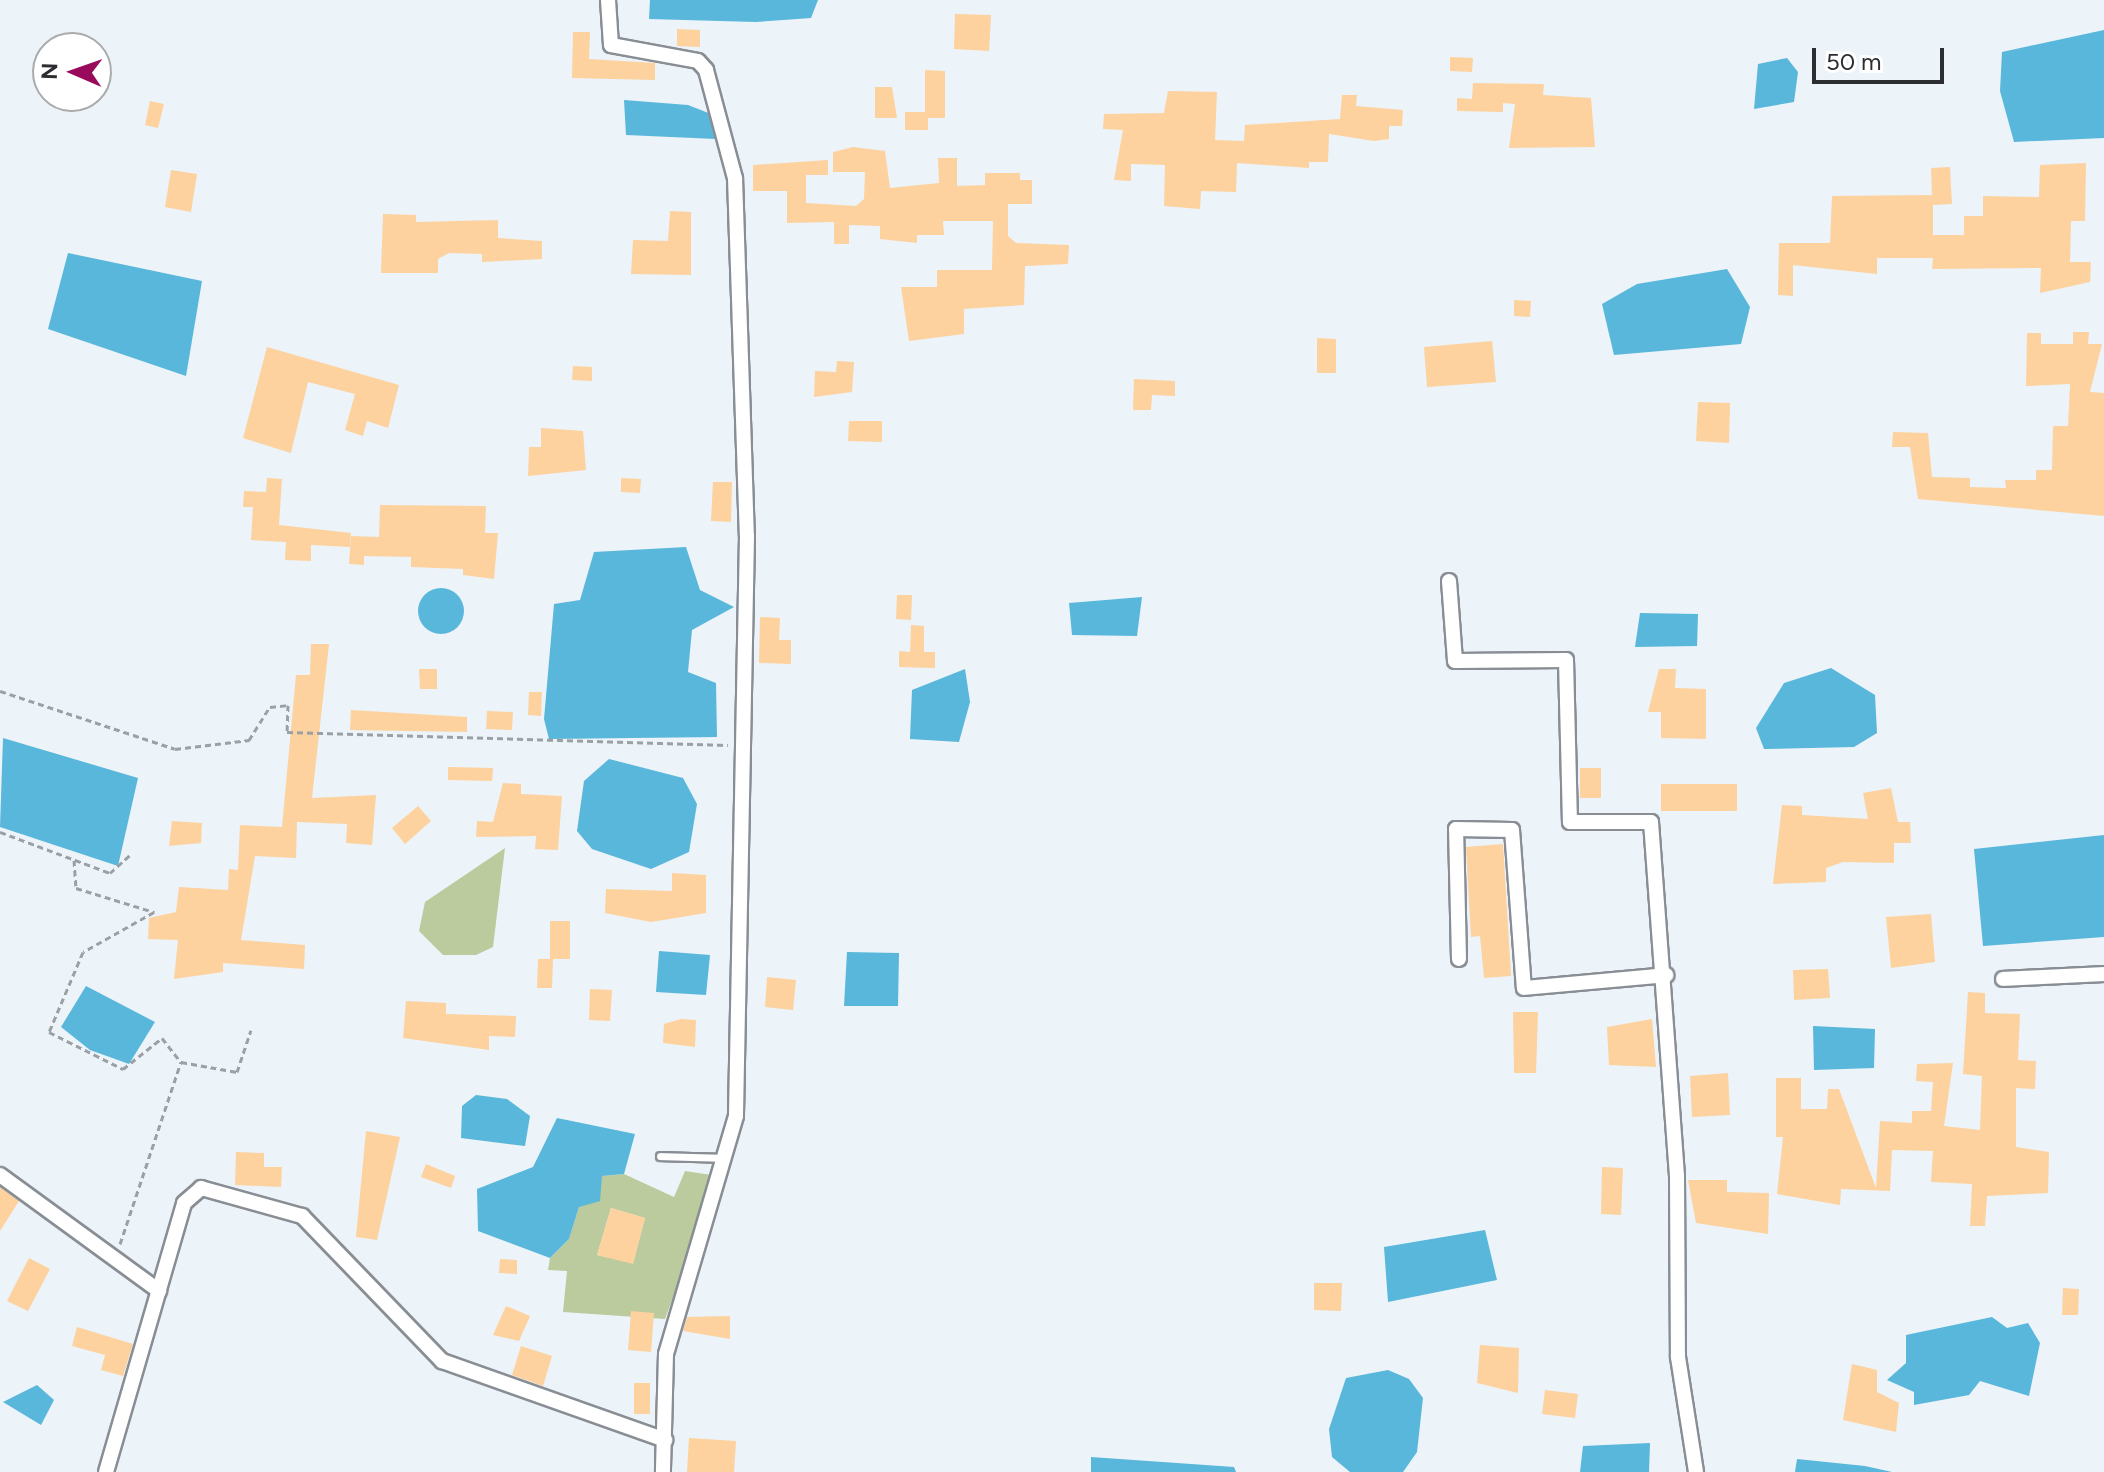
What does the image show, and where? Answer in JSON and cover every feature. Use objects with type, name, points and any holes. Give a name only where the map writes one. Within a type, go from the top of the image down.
[{"type":"street","points":[[608,0],[611,45],[698,61],[727,131],[747,536],[736,1116],[726,1158],[673,1324],[663,1472]]},
{"type":"street","points":[[1449,581],[1455,661],[1566,660],[1570,822],[1651,822],[1666,975],[1678,1357],[1696,1472]]},
{"type":"street","points":[[1459,959],[1456,829],[1512,830],[1524,988],[1666,975]]},
{"type":"street","points":[[2003,979],[2104,974]]},
{"type":"street","points":[[0,1175],[109,1261],[159,1291]]},
{"type":"street","points":[[106,1472],[191,1190],[302,1216],[442,1361],[665,1440]]},
{"type":"lane","points":[[660,1156],[726,1158]]},
{"type":"path","points":[[0,691],[175,749],[249,740],[270,707],[288,705],[287,732],[742,745]]},
{"type":"path","points":[[0,832],[110,873],[130,855]]},
{"type":"path","points":[[74,860],[76,888],[154,912],[83,952],[49,1032],[123,1069],[162,1038],[181,1062],[237,1072],[251,1030]]},
{"type":"path","points":[[109,1261],[181,1062]]},
{"type":"green space","points":[[505,848],[493,947],[476,955],[443,955],[419,931],[425,902]]},
{"type":"green space","points":[[685,1171],[718,1176],[665,1319],[563,1312],[567,1271],[548,1270],[550,1258],[569,1239],[579,1207],[602,1176],[624,1174],[674,1197]],"holes":[[[611,1208],[645,1218],[633,1263],[597,1255]]]},
{"type":"water","points":[[650,0],[818,0],[811,18],[756,22],[649,19]]},
{"type":"water","points":[[2104,30],[2104,138],[2014,142],[2000,91],[2002,52]]},
{"type":"water","points":[[1787,58],[1798,72],[1794,102],[1754,109],[1758,64]]},
{"type":"water","points":[[624,100],[688,105],[711,114],[716,139],[626,135]]},
{"type":"water","points":[[68,253],[202,281],[186,376],[48,329]]},
{"type":"water","points":[[1727,269],[1750,307],[1741,344],[1614,355],[1602,304],[1637,284]]},
{"type":"water","points":[[686,547],[700,590],[734,607],[692,630],[688,672],[716,683],[717,737],[549,739],[544,719],[554,604],[580,600],[594,552]]},
{"type":"water","points":[[441,588],[457,595],[464,611],[457,627],[441,634],[425,627],[418,611],[425,595]]},
{"type":"water","points":[[1142,597],[1137,636],[1072,635],[1069,603]]},
{"type":"water","points":[[1640,613],[1698,614],[1697,646],[1635,647]]},
{"type":"water","points":[[1831,668],[1875,695],[1877,733],[1854,747],[1764,749],[1756,728],[1784,683]]},
{"type":"water","points":[[965,669],[970,702],[959,742],[910,739],[912,690]]},
{"type":"water","points":[[3,738],[138,778],[118,866],[0,827]]},
{"type":"water","points":[[609,759],[683,778],[697,804],[689,852],[651,869],[592,849],[577,831],[584,781]]},
{"type":"water","points":[[2104,835],[2104,937],[1983,946],[1974,849]]},
{"type":"water","points":[[659,951],[710,955],[706,995],[656,992]]},
{"type":"water","points":[[847,952],[899,953],[898,1006],[844,1006]]},
{"type":"water","points":[[86,986],[155,1022],[129,1064],[90,1050],[61,1027]]},
{"type":"water","points":[[1813,1026],[1875,1029],[1874,1068],[1814,1070]]},
{"type":"water","points":[[476,1095],[507,1099],[530,1116],[525,1146],[461,1138],[462,1106]]},
{"type":"water","points":[[557,1118],[635,1134],[624,1174],[602,1176],[600,1201],[579,1207],[569,1239],[550,1258],[478,1231],[477,1189],[533,1167]]},
{"type":"water","points":[[1485,1230],[1497,1280],[1388,1302],[1384,1247]]},
{"type":"water","points":[[1992,1317],[2007,1328],[2028,1323],[2040,1343],[2029,1396],[1980,1381],[1969,1395],[1914,1405],[1914,1392],[1887,1380],[1906,1363],[1906,1335]]},
{"type":"water","points":[[1388,1370],[1409,1379],[1423,1398],[1417,1452],[1403,1472],[1350,1472],[1332,1457],[1329,1429],[1346,1378]]},
{"type":"water","points":[[37,1385],[54,1400],[41,1425],[3,1402]]},
{"type":"water","points":[[1650,1443],[1649,1472],[1580,1472],[1583,1446]]},
{"type":"water","points":[[1091,1457],[1234,1467],[1236,1472],[1091,1472]]},
{"type":"water","points":[[1797,1459],[1865,1466],[1892,1472],[1795,1472]]},
{"type":"building","points":[[955,14],[991,15],[989,51],[954,49]]},
{"type":"building","points":[[677,29],[700,30],[700,47],[677,46]]},
{"type":"building","points":[[573,32],[590,32],[589,59],[655,63],[655,80],[572,78]]},
{"type":"building","points":[[1450,57],[1473,58],[1472,72],[1450,71]]},
{"type":"building","points":[[925,70],[945,71],[945,118],[928,118],[928,130],[905,130],[905,112],[925,112]]},
{"type":"building","points":[[1473,83],[1544,84],[1543,95],[1591,98],[1595,147],[1509,148],[1515,104],[1503,103],[1503,112],[1457,111],[1457,98],[1472,99]]},
{"type":"building","points":[[875,87],[892,87],[897,118],[875,118]]},
{"type":"building","points":[[1168,91],[1217,92],[1215,140],[1244,141],[1245,125],[1340,119],[1342,95],[1357,95],[1356,106],[1403,110],[1402,126],[1389,126],[1389,139],[1374,141],[1329,134],[1328,162],[1309,162],[1309,168],[1237,163],[1236,192],[1201,191],[1200,209],[1164,206],[1165,165],[1131,164],[1131,181],[1114,180],[1123,130],[1103,129],[1104,114],[1164,113]]},
{"type":"building","points":[[150,101],[164,104],[158,128],[145,125]]},
{"type":"building","points":[[853,147],[885,151],[890,188],[939,183],[938,158],[957,158],[957,186],[985,185],[985,173],[1020,173],[1020,180],[1032,180],[1032,204],[1008,204],[1008,236],[1016,243],[1069,245],[1068,264],[1025,266],[1024,305],[964,309],[964,334],[909,341],[901,287],[937,287],[937,270],[992,270],[993,221],[943,221],[944,235],[917,235],[917,243],[880,239],[880,226],[849,225],[849,244],[834,244],[834,222],[787,223],[787,191],[753,191],[753,165],[828,160],[828,175],[806,175],[806,203],[856,206],[864,199],[865,172],[833,172],[833,152]]},
{"type":"building","points":[[2086,163],[2085,221],[2071,221],[2070,262],[2091,262],[2090,282],[2040,293],[2041,268],[1932,269],[1933,258],[1877,258],[1877,274],[1793,265],[1793,296],[1778,295],[1779,243],[1830,243],[1832,196],[1932,195],[1931,168],[1950,167],[1952,204],[1933,205],[1933,235],[1964,235],[1964,216],[1983,216],[1983,196],[2039,197],[2040,165]]},
{"type":"building","points":[[171,170],[197,174],[191,212],[165,207]]},
{"type":"building","points":[[670,211],[691,212],[691,275],[631,274],[633,240],[668,241]]},
{"type":"building","points":[[383,214],[416,215],[416,222],[498,220],[498,238],[542,241],[542,259],[482,262],[482,254],[449,253],[438,259],[438,273],[381,273]]},
{"type":"building","points":[[1514,300],[1531,301],[1530,317],[1514,316]]},
{"type":"building","points":[[2073,332],[2089,332],[2088,344],[2102,344],[2090,392],[2104,393],[2104,516],[1918,499],[1910,447],[1892,447],[1893,432],[1928,433],[1932,477],[1970,478],[1970,487],[2006,488],[2005,480],[2036,480],[2036,470],[2052,470],[2053,426],[2068,426],[2070,384],[2026,386],[2027,333],[2041,333],[2041,344],[2073,344]]},
{"type":"building","points":[[1317,338],[1336,339],[1336,373],[1317,373]]},
{"type":"building","points":[[1492,341],[1496,382],[1427,387],[1424,347]]},
{"type":"building","points":[[267,347],[399,385],[388,428],[367,421],[363,436],[345,430],[355,394],[308,382],[291,453],[243,438]]},
{"type":"building","points":[[837,361],[854,362],[852,392],[814,397],[815,371],[836,372]]},
{"type":"building","points":[[573,366],[592,367],[592,381],[572,380]]},
{"type":"building","points":[[1134,379],[1175,381],[1175,396],[1152,395],[1151,410],[1133,410]]},
{"type":"building","points":[[1698,402],[1730,403],[1729,443],[1696,441]]},
{"type":"building","points":[[849,421],[882,421],[882,442],[848,441]]},
{"type":"building","points":[[541,428],[583,431],[586,470],[528,476],[529,447],[541,447]]},
{"type":"building","points":[[267,478],[282,479],[279,525],[351,533],[350,547],[311,545],[311,561],[285,560],[286,542],[251,540],[253,507],[243,507],[244,491],[266,492]]},
{"type":"building","points":[[621,478],[641,479],[640,493],[621,492]]},
{"type":"building","points":[[713,482],[732,482],[731,522],[711,521]]},
{"type":"building","points":[[380,505],[486,506],[485,533],[498,533],[494,579],[463,575],[463,569],[411,567],[411,557],[364,556],[364,565],[349,564],[351,536],[379,537]]},
{"type":"building","points":[[897,595],[912,595],[911,620],[896,619]]},
{"type":"building","points":[[760,617],[780,618],[779,640],[791,640],[791,664],[759,663]]},
{"type":"building","points":[[911,625],[924,626],[924,652],[935,652],[935,668],[899,667],[899,651],[910,652]]},
{"type":"building","points":[[311,644],[329,644],[312,798],[376,795],[372,845],[346,843],[347,824],[297,822],[296,858],[255,856],[241,940],[305,945],[304,969],[223,963],[223,972],[174,979],[178,940],[148,939],[149,918],[176,912],[179,887],[228,890],[229,869],[238,870],[240,825],[282,827],[296,675],[310,675]]},
{"type":"building","points":[[419,669],[437,669],[437,689],[420,689]]},
{"type":"building","points":[[1659,669],[1676,669],[1675,688],[1706,689],[1706,739],[1661,738],[1661,712],[1648,712]]},
{"type":"building","points":[[529,692],[542,692],[541,716],[528,715]]},
{"type":"building","points":[[351,710],[467,717],[467,732],[350,730]]},
{"type":"building","points":[[487,711],[513,712],[512,730],[486,729]]},
{"type":"building","points":[[448,767],[493,768],[492,781],[448,780]]},
{"type":"building","points":[[1580,768],[1601,768],[1601,798],[1580,798]]},
{"type":"building","points":[[503,783],[521,784],[521,794],[562,796],[558,850],[535,849],[536,836],[476,837],[477,821],[493,822]]},
{"type":"building","points":[[1661,784],[1737,784],[1737,811],[1661,811]]},
{"type":"building","points":[[1891,788],[1898,822],[1910,822],[1911,843],[1894,843],[1894,863],[1843,862],[1826,868],[1826,882],[1773,884],[1782,805],[1802,806],[1802,815],[1868,819],[1863,793]]},
{"type":"building","points":[[418,806],[431,821],[405,844],[392,828]]},
{"type":"building","points":[[172,821],[202,823],[201,843],[169,846]]},
{"type":"building","points":[[1503,844],[1511,976],[1484,978],[1480,936],[1471,937],[1466,847]]},
{"type":"building","points":[[672,873],[706,875],[706,913],[651,922],[605,913],[606,889],[672,891]]},
{"type":"building","points":[[1931,914],[1935,962],[1891,968],[1886,917]]},
{"type":"building","points":[[550,921],[570,921],[570,959],[550,959]]},
{"type":"building","points":[[538,959],[553,959],[552,988],[537,988]]},
{"type":"building","points":[[1828,969],[1830,998],[1794,1000],[1793,970]]},
{"type":"building","points":[[767,977],[796,980],[793,1010],[765,1007]]},
{"type":"building","points":[[590,989],[612,990],[610,1021],[589,1020]]},
{"type":"building","points":[[1968,992],[1985,993],[1985,1013],[2020,1014],[2018,1060],[2036,1061],[2035,1089],[2016,1088],[2016,1147],[2049,1152],[2048,1193],[1987,1196],[1985,1226],[1970,1226],[1972,1184],[1931,1182],[1933,1151],[1892,1150],[1890,1191],[1841,1189],[1840,1205],[1777,1194],[1783,1137],[1776,1137],[1776,1078],[1801,1078],[1801,1109],[1827,1109],[1828,1089],[1839,1089],[1876,1188],[1880,1121],[1912,1123],[1912,1111],[1931,1111],[1933,1082],[1916,1081],[1917,1064],[1953,1063],[1944,1126],[1980,1130],[1982,1076],[1963,1074]]},
{"type":"building","points":[[406,1001],[446,1003],[446,1014],[516,1016],[515,1037],[489,1036],[489,1050],[403,1038]]},
{"type":"building","points":[[1513,1012],[1538,1012],[1536,1073],[1514,1073]]},
{"type":"building","points":[[681,1019],[696,1020],[695,1047],[663,1043],[664,1024]]},
{"type":"building","points":[[1652,1019],[1656,1067],[1609,1065],[1607,1027]]},
{"type":"building","points":[[1728,1073],[1730,1115],[1692,1117],[1690,1076]]},
{"type":"building","points":[[366,1131],[400,1137],[377,1240],[356,1237]]},
{"type":"building","points":[[236,1152],[264,1153],[264,1167],[282,1167],[281,1187],[235,1185]]},
{"type":"building","points":[[426,1164],[455,1176],[451,1188],[421,1177]]},
{"type":"building","points":[[1602,1167],[1623,1168],[1621,1215],[1601,1214]]},
{"type":"building","points":[[1688,1180],[1727,1180],[1727,1192],[1769,1193],[1768,1234],[1696,1223]]},
{"type":"building","points":[[0,1187],[19,1201],[0,1231]]},
{"type":"building","points":[[611,1208],[645,1218],[633,1264],[597,1255]]},
{"type":"building","points":[[29,1258],[50,1269],[28,1311],[7,1301]]},
{"type":"building","points":[[500,1259],[517,1260],[517,1274],[499,1273]]},
{"type":"building","points":[[1314,1283],[1342,1283],[1341,1311],[1314,1310]]},
{"type":"building","points":[[2063,1288],[2079,1289],[2078,1315],[2062,1315]]},
{"type":"building","points":[[506,1306],[530,1316],[519,1341],[493,1335]]},
{"type":"building","points":[[631,1311],[654,1313],[651,1352],[628,1350]]},
{"type":"building","points":[[730,1316],[730,1339],[683,1331],[687,1317]]},
{"type":"building","points":[[77,1327],[133,1344],[123,1376],[101,1370],[105,1355],[72,1346]]},
{"type":"building","points":[[1480,1345],[1519,1348],[1518,1393],[1477,1383]]},
{"type":"building","points":[[521,1346],[552,1356],[543,1386],[512,1375]]},
{"type":"building","points":[[1852,1364],[1877,1370],[1877,1392],[1899,1403],[1896,1432],[1843,1420]]},
{"type":"building","points":[[634,1383],[650,1383],[650,1414],[634,1414]]},
{"type":"building","points":[[1545,1390],[1578,1394],[1575,1418],[1542,1414]]},
{"type":"building","points":[[689,1438],[736,1441],[734,1472],[687,1472]]}]
